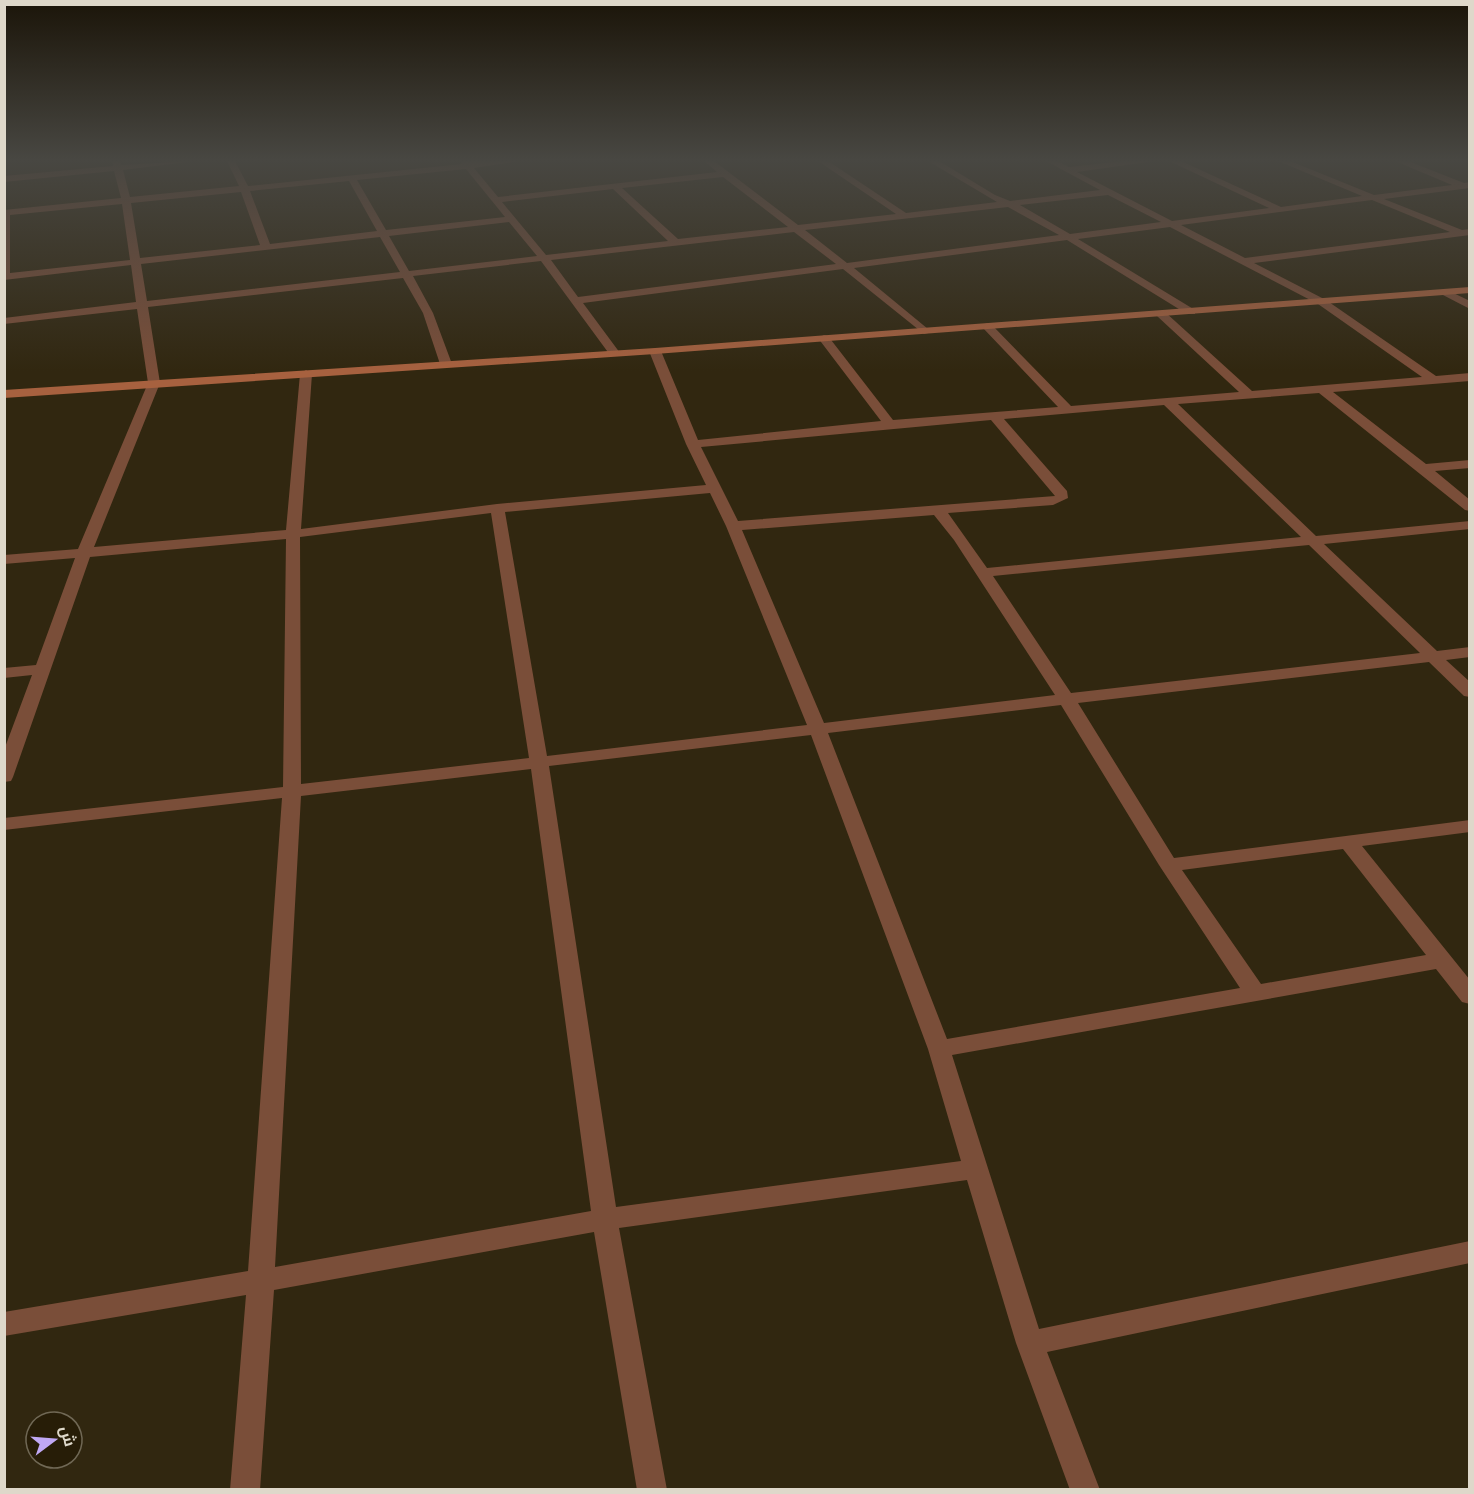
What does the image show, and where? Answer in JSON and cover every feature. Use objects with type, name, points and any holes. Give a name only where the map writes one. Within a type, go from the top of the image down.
[{"type":"street","points":[[5,231],[5,277],[404,231]]},
{"type":"street","points":[[4,777],[84,553],[154,383],[130,231]]},
{"type":"street","points":[[260,231],[266,248]]},
{"type":"street","points":[[519,231],[543,257],[614,353]]},
{"type":"street","points":[[663,231],[674,241]]},
{"type":"street","points":[[4,321],[768,231]]},
{"type":"street","points":[[797,231],[845,266],[924,330]]},
{"type":"street","points":[[1058,231],[1191,312]]},
{"type":"street","points":[[575,301],[1114,231]]},
{"type":"street","points":[[1187,231],[1322,302],[1434,380]]},
{"type":"street","points":[[384,233],[428,314],[446,364]]},
{"type":"street","points":[[1245,261],[1467,234]]},
{"type":"street","points":[[4,394],[655,351],[1470,290]]},
{"type":"street","points":[[1445,292],[1470,306]]},
{"type":"street","points":[[1161,314],[1250,396]]},
{"type":"street","points":[[987,326],[1068,410]]},
{"type":"street","points":[[824,338],[890,424]]},
{"type":"street","points":[[655,351],[693,444],[733,525],[818,729],[939,1049],[974,1169],[1030,1342],[1085,1490]]},
{"type":"street","points":[[245,1490],[261,1281],[292,792],[293,534],[306,374]]},
{"type":"street","points":[[693,444],[890,424],[1470,377]]},
{"type":"street","points":[[1323,390],[1470,507]]},
{"type":"street","points":[[1168,402],[1470,692]]},
{"type":"street","points":[[733,525],[939,511],[1053,501],[1061,498],[1062,494],[995,416]]},
{"type":"street","points":[[1423,468],[1470,464]]},
{"type":"street","points":[[4,561],[293,534],[497,508],[715,488]]},
{"type":"street","points":[[497,508],[539,763],[605,1219],[652,1490]]},
{"type":"street","points":[[939,511],[960,538],[981,573],[1066,698],[1169,865],[1255,993]]},
{"type":"street","points":[[981,573],[1470,525]]},
{"type":"street","points":[[4,824],[1470,652]]},
{"type":"street","points":[[4,673],[44,669]]},
{"type":"street","points":[[1169,865],[1470,826]]},
{"type":"street","points":[[1348,842],[1470,996]]},
{"type":"street","points":[[939,1049],[1442,960]]},
{"type":"street","points":[[4,1324],[261,1281],[605,1219],[974,1169]]},
{"type":"street","points":[[1030,1342],[1470,1252]]}]
